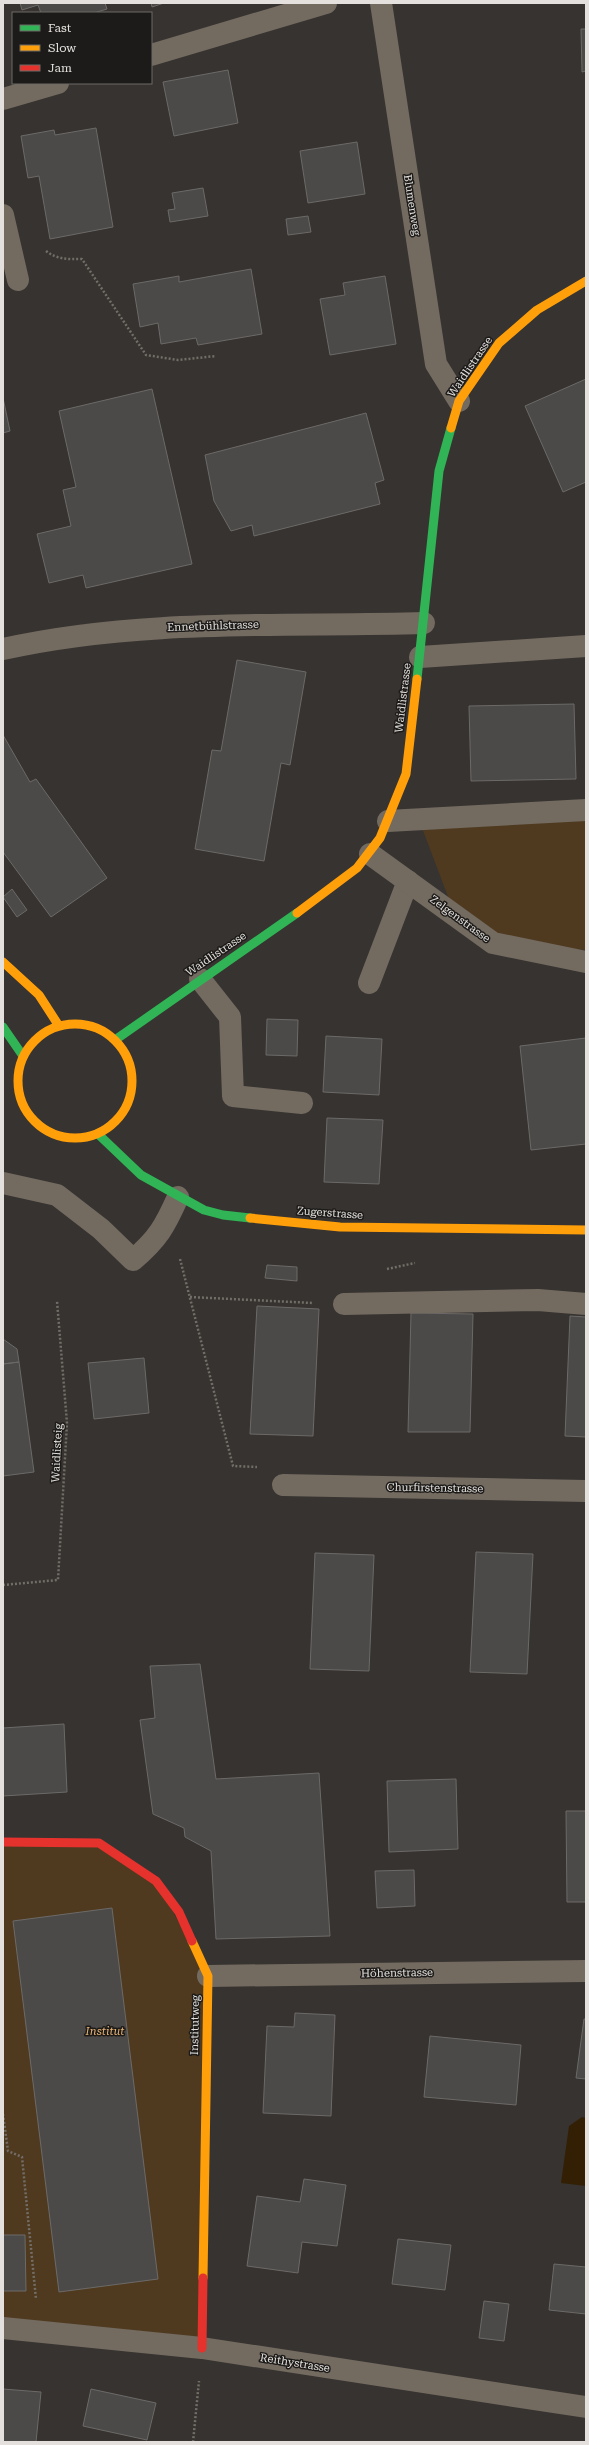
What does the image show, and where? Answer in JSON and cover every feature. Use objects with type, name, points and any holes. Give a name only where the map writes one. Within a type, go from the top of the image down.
[{"type":"main road","name":"Waidlistrasse","points":[[115,1040],[200,978],[320,898],[358,868],[370,854],[388,821],[406,774],[424,623],[439,471],[459,401],[499,343],[537,310],[586,281]]},
{"type":"main road","points":[[3,962],[39,995],[60,1026]]},
{"type":"main road","points":[[74,1024],[89,1025],[115,1040],[125,1053],[131,1067],[132,1083],[130,1099],[122,1114],[112,1126],[98,1134],[82,1139],[64,1138],[47,1132],[34,1122],[23,1107],[18,1090],[18,1073],[23,1056],[32,1043],[44,1032],[60,1026],[74,1024]]},
{"type":"main road","points":[[3,1027],[23,1056]]},
{"type":"main road","name":"Zugerstrasse","points":[[98,1134],[141,1175],[178,1197],[204,1210],[224,1216],[340,1227],[586,1230]]},
{"type":"main road","name":"Institutweg","points":[[3,1842],[99,1843],[156,1881],[179,1912],[208,1976],[202,2348]]},
{"type":"street","points":[[152,55],[326,3]]},
{"type":"street","name":"Blumenweg","points":[[381,3],[436,364],[459,401]]},
{"type":"street","points":[[3,99],[55,84]]},
{"type":"street","points":[[3,215],[18,280]]},
{"type":"street","name":"Ennetbühlstrasse","points":[[3,649],[102,633],[192,625],[424,623]]},
{"type":"street","points":[[420,657],[586,646]]},
{"type":"street","points":[[388,821],[586,810]]},
{"type":"street","name":"Zelgenstrasse","points":[[370,854],[493,943],[586,962]]},
{"type":"street","points":[[369,983],[408,881]]},
{"type":"street","points":[[200,978],[230,1017],[233,1096],[302,1103]]},
{"type":"street","points":[[3,1184],[57,1195],[102,1229],[133,1260],[151,1245],[162,1231],[178,1197]]},
{"type":"street","points":[[344,1304],[538,1300],[586,1304]]},
{"type":"street","name":"Churfirstenstrasse","points":[[283,1485],[586,1491]]},
{"type":"street","name":"Höhenstrasse","points":[[208,1976],[586,1971]]},
{"type":"street","name":"Reithystrasse","points":[[3,2328],[202,2348],[586,2407]]},
{"type":"path","points":[[44,243],[46,250],[54,257],[64,259],[82,259],[146,355],[178,360],[216,356]]},
{"type":"path","points":[[180,1257],[233,1466]]},
{"type":"path","points":[[381,1270],[418,1262]]},
{"type":"path","points":[[190,1297],[344,1304]]},
{"type":"path","name":"Waidlisteig","points":[[3,1585],[58,1580],[67,1422],[57,1301]]},
{"type":"path","points":[[3,2114],[8,2151],[22,2157],[37,2310],[36,2331]]},
{"type":"path","points":[[193,2442],[202,2348]]},
{"type":"green space","points":[[586,810],[586,950],[493,943],[455,915],[419,820]]},
{"type":"green space","name":"Institut","points":[[3,1842],[99,1843],[156,1881],[208,1976],[202,2348],[3,2328]]},
{"type":"shaded area","points":[[582,2117],[586,2118],[586,2186],[561,2183],[569,2126]]},
{"type":"building","points":[[20,3],[105,3],[107,9],[97,12],[41,12],[38,5],[22,10]]},
{"type":"building","points":[[151,3],[164,3],[152,7]]},
{"type":"building","points":[[581,29],[586,29],[586,71],[582,72]]},
{"type":"building","points":[[228,70],[238,123],[174,136],[163,82]]},
{"type":"building","points":[[96,128],[113,227],[50,239],[39,176],[28,178],[21,136],[54,130],[55,135]]},
{"type":"building","points":[[357,142],[365,194],[308,203],[300,151]]},
{"type":"building","points":[[203,188],[208,216],[170,222],[168,210],[175,209],[172,193]]},
{"type":"building","points":[[308,216],[311,232],[288,235],[286,219]]},
{"type":"building","points":[[251,269],[262,334],[198,345],[196,338],[161,344],[158,323],[140,327],[133,284],[179,276],[179,282]]},
{"type":"building","points":[[385,276],[396,344],[330,355],[320,299],[345,295],[343,283]]},
{"type":"building","points":[[586,379],[586,482],[563,492],[525,406]]},
{"type":"building","points":[[152,389],[192,564],[86,588],[83,575],[49,583],[37,534],[71,526],[63,490],[76,487],[59,411]]},
{"type":"building","points":[[3,398],[10,431],[3,433]]},
{"type":"building","points":[[366,413],[384,480],[375,483],[380,504],[254,536],[252,525],[231,531],[214,501],[205,455]]},
{"type":"building","points":[[237,660],[306,672],[290,765],[281,763],[264,861],[195,849],[212,750],[221,751]]},
{"type":"building","points":[[574,704],[576,779],[471,781],[469,706]]},
{"type":"building","points":[[3,735],[30,782],[36,779],[107,878],[51,917],[3,852]]},
{"type":"building","points":[[12,889],[27,910],[17,917],[3,897]]},
{"type":"building","points":[[267,1019],[298,1020],[297,1056],[266,1055]]},
{"type":"building","points":[[326,1036],[382,1039],[379,1095],[323,1092]]},
{"type":"building","points":[[586,1038],[586,1144],[531,1150],[520,1046]]},
{"type":"building","points":[[327,1118],[383,1120],[379,1184],[324,1182]]},
{"type":"building","points":[[267,1265],[297,1267],[297,1281],[265,1278]]},
{"type":"building","points":[[257,1306],[319,1309],[313,1436],[250,1434]]},
{"type":"building","points":[[411,1313],[473,1314],[470,1432],[408,1432]]},
{"type":"building","points":[[570,1316],[586,1317],[586,1437],[565,1436]]},
{"type":"building","points":[[3,1339],[17,1349],[19,1362],[3,1364]]},
{"type":"building","points":[[144,1358],[149,1413],[94,1419],[88,1363]]},
{"type":"building","points":[[19,1362],[34,1472],[3,1476],[3,1364]]},
{"type":"building","points":[[476,1552],[533,1554],[527,1674],[470,1672]]},
{"type":"building","points":[[315,1553],[374,1555],[369,1671],[310,1669]]},
{"type":"building","points":[[200,1664],[216,1779],[319,1773],[330,1936],[216,1939],[211,1851],[185,1837],[184,1828],[153,1814],[140,1720],[155,1718],[150,1666]]},
{"type":"building","points":[[64,1724],[67,1792],[3,1796],[3,1728]]},
{"type":"building","points":[[456,1779],[458,1849],[389,1852],[387,1781]]},
{"type":"building","points":[[566,1811],[586,1811],[586,1902],[567,1902]]},
{"type":"building","points":[[414,1870],[415,1906],[377,1908],[375,1871]]},
{"type":"building","points":[[112,1908],[158,2279],[59,2292],[13,1921]]},
{"type":"building","points":[[295,2013],[335,2015],[331,2116],[263,2113],[267,2026],[294,2027]]},
{"type":"building","points":[[584,2019],[586,2019],[586,2079],[576,2078]]},
{"type":"building","points":[[430,2036],[521,2045],[516,2105],[424,2097]]},
{"type":"building","points":[[304,2179],[346,2185],[337,2246],[302,2242],[298,2273],[247,2266],[257,2196],[300,2202]]},
{"type":"building","points":[[3,2235],[25,2235],[26,2291],[3,2291]]},
{"type":"building","points":[[398,2239],[451,2245],[445,2290],[392,2284]]},
{"type":"building","points":[[554,2264],[586,2267],[586,2314],[549,2310]]},
{"type":"building","points":[[484,2301],[509,2304],[504,2341],[479,2338]]},
{"type":"building","points":[[3,2389],[41,2392],[36,2442],[3,2442]]},
{"type":"building","points":[[91,2389],[156,2403],[147,2440],[83,2426]]},
{"type":"traffic: fast","points":[[417,679],[439,471],[451,428]]},
{"type":"traffic: fast","points":[[115,1040],[297,913]]},
{"type":"traffic: fast","points":[[3,1027],[23,1056]]},
{"type":"traffic: fast","points":[[98,1134],[141,1175],[204,1210],[223,1215],[250,1218]]},
{"type":"traffic: slow","points":[[451,428],[459,401],[499,343],[537,310],[586,281]]},
{"type":"traffic: slow","points":[[297,913],[357,868],[380,838],[406,774],[417,679]]},
{"type":"traffic: slow","points":[[3,962],[39,995],[59,1026]]},
{"type":"traffic: slow","points":[[75,1024],[97,1028],[107,1033],[123,1049],[128,1059],[132,1081],[128,1103],[123,1113],[107,1129],[97,1134],[75,1138],[53,1134],[43,1129],[27,1113],[22,1103],[18,1081],[22,1059],[27,1049],[43,1033],[53,1028],[75,1024]]},
{"type":"traffic: slow","points":[[250,1218],[340,1227],[586,1230]]},
{"type":"traffic: slow","points":[[192,1941],[208,1976],[203,2278]]},
{"type":"traffic: jam","points":[[3,1842],[99,1843],[156,1881],[179,1912],[192,1941]]},
{"type":"traffic: jam","points":[[202,2348],[203,2278]]}]
